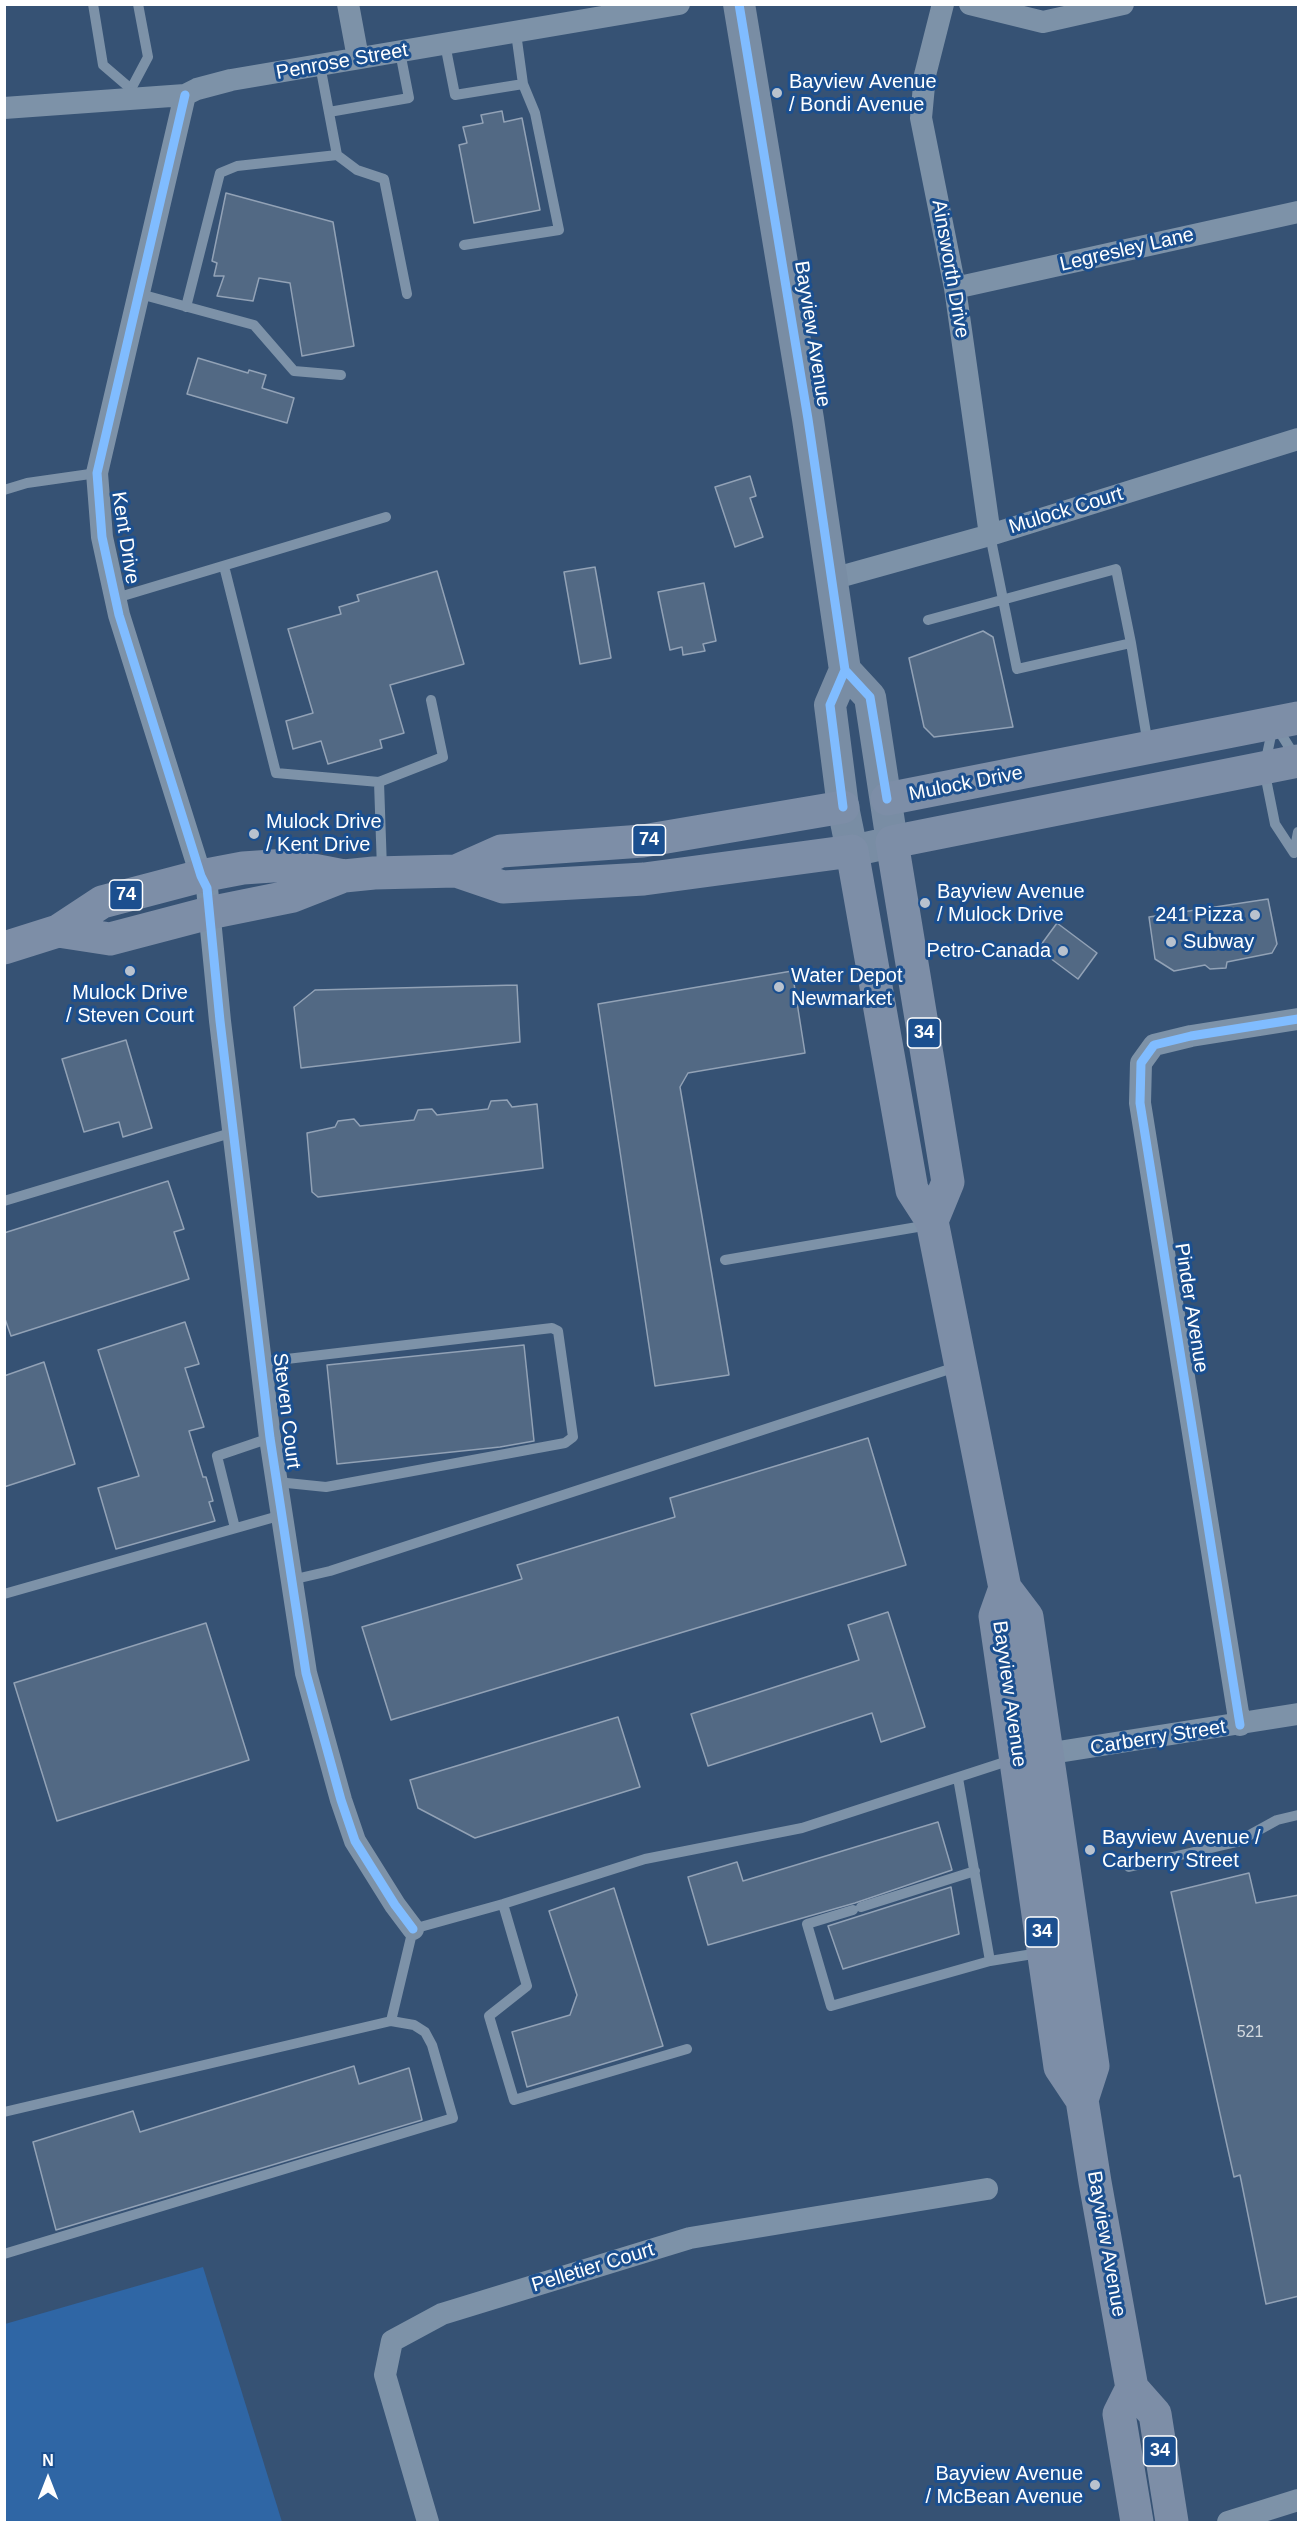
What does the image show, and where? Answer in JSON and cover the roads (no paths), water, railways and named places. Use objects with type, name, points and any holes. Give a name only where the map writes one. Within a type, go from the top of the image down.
[{"type":"main road","name":"Bayview Avenue","points":[[739,4],[845,670]]},
{"type":"main road","name":"34","points":[[932,1223],[948,1182],[870,697],[845,670],[830,705],[843,807],[912,1190],[932,1223],[961,1366]]},
{"type":"main road","name":"Mulock Drive","points":[[456,871],[501,850],[643,841],[887,799],[1286,720]]},
{"type":"main road","name":"Mulock Drive","points":[[58,931],[110,939],[209,913],[293,896],[344,876],[382,872],[456,871],[503,888],[644,879],[852,851],[1298,762]]},
{"type":"main road","name":"Mulock Drive","points":[[4,948],[58,931],[102,902],[201,876],[243,868],[287,865],[344,876]]},
{"type":"main road","name":"Bayview Avenue","points":[[961,1366],[1005,1588],[995,1616],[1032,1756],[1093,2066],[1082,2100]]},
{"type":"main road","name":"Bayview Avenue","points":[[1032,1756],[1044,1952],[1060,2067],[1082,2100],[1132,2388]]},
{"type":"main road","name":"34","points":[[1137,2523],[1119,2414],[1132,2388],[1155,2414],[1172,2523]]},
{"type":"street","points":[[348,4],[358,58]]},
{"type":"street","name":"Penrose Street","points":[[4,108],[132,94],[184,95],[206,86],[231,81],[679,4]]},
{"type":"street","name":"Ainsworth Drive","points":[[944,4],[925,75],[921,118],[955,288],[990,535]]},
{"type":"street","points":[[970,4],[1043,22],[1123,4]]},
{"type":"street","name":"Kent Drive","points":[[184,95],[97,473],[102,537],[116,598],[201,876]]},
{"type":"street","name":"Legresley Lane","points":[[955,288],[1299,212]]},
{"type":"street","name":"Mulock Court","points":[[832,579],[990,535],[1299,438]]},
{"type":"street","name":"Steven Court","points":[[201,876],[207,888],[220,1021],[270,1438],[306,1673],[341,1800],[356,1841],[394,1905],[412,1929]]},
{"type":"street","name":"Pinder Avenue","points":[[1240,1725],[1140,1103],[1141,1063],[1154,1045],[1191,1036],[1299,1019]]},
{"type":"street","name":"Carberry Street","points":[[1032,1756],[1299,1714]]},
{"type":"street","name":"Pelletier Court","points":[[428,2523],[385,2375],[392,2341],[442,2314],[690,2238],[987,2189]]},
{"type":"street","points":[[1228,2523],[1299,2500]]},
{"type":"lane","points":[[93,4],[104,65],[132,94],[148,57],[138,4]]},
{"type":"lane","points":[[464,245],[559,230],[535,113],[523,84],[516,33]]},
{"type":"lane","points":[[445,44],[455,94],[523,84]]},
{"type":"lane","points":[[328,112],[409,98],[400,52]]},
{"type":"lane","points":[[320,65],[337,155],[357,170],[384,179],[407,294]]},
{"type":"lane","points":[[186,307],[220,173],[237,166],[337,155]]},
{"type":"lane","points":[[140,294],[254,325],[294,371],[341,375]]},
{"type":"lane","points":[[4,490],[27,483],[97,473]]},
{"type":"lane","points":[[116,598],[386,517]]},
{"type":"lane","points":[[990,535],[1017,669],[1131,643]]},
{"type":"lane","points":[[224,566],[276,773],[379,782],[443,757],[431,700]]},
{"type":"lane","points":[[927,620],[1116,569],[1149,748]]},
{"type":"lane","points":[[1286,720],[1298,762]]},
{"type":"lane","points":[[1286,720],[1264,769],[1275,824],[1294,853],[1299,832]]},
{"type":"lane","points":[[379,782],[382,872]]},
{"type":"lane","points":[[4,1201],[234,1132]]},
{"type":"lane","points":[[725,1260],[932,1223]]},
{"type":"lane","points":[[261,1362],[552,1328],[558,1331],[573,1437],[565,1443],[326,1487],[277,1482]]},
{"type":"lane","points":[[291,1580],[330,1570],[961,1366]]},
{"type":"lane","points":[[235,1528],[217,1456],[270,1438]]},
{"type":"lane","points":[[4,1594],[282,1515]]},
{"type":"lane","points":[[391,2021],[412,1929],[504,1904],[645,1859],[802,1828],[1032,1756]]},
{"type":"lane","points":[[958,1778],[990,1961]]},
{"type":"lane","points":[[1129,1867],[1237,1842],[1277,1820],[1299,1815]]},
{"type":"lane","points":[[975,1871],[807,1924],[831,2006],[990,1961],[1044,1952]]},
{"type":"lane","points":[[504,1904],[527,1986],[489,2016],[514,2100],[687,2049]]},
{"type":"lane","points":[[4,2112],[391,2021],[414,2025],[425,2032],[432,2045],[453,2118],[4,2254]]},
{"type":"place","name":"Bayview Avenue / Bondi Avenue","points":[[777,93]]},
{"type":"place","name":"Mulock Drive / Kent Drive","points":[[254,834]]},
{"type":"place","name":"Bayview Avenue / Mulock Drive","points":[[925,903]]},
{"type":"place","name":"241 Pizza","points":[[1255,915]]},
{"type":"place","name":"Subway","points":[[1171,942]]},
{"type":"place","name":"Petro-Canada","points":[[1063,951]]},
{"type":"place","name":"Mulock Drive / Steven Court","points":[[130,971]]},
{"type":"place","name":"Water Depot Newmarket","points":[[779,987]]},
{"type":"place","name":"Bayview Avenue / Carberry Street","points":[[1090,1850]]},
{"type":"place","name":"Bayview Avenue / McBean Avenue","points":[[1095,2485]]}]
